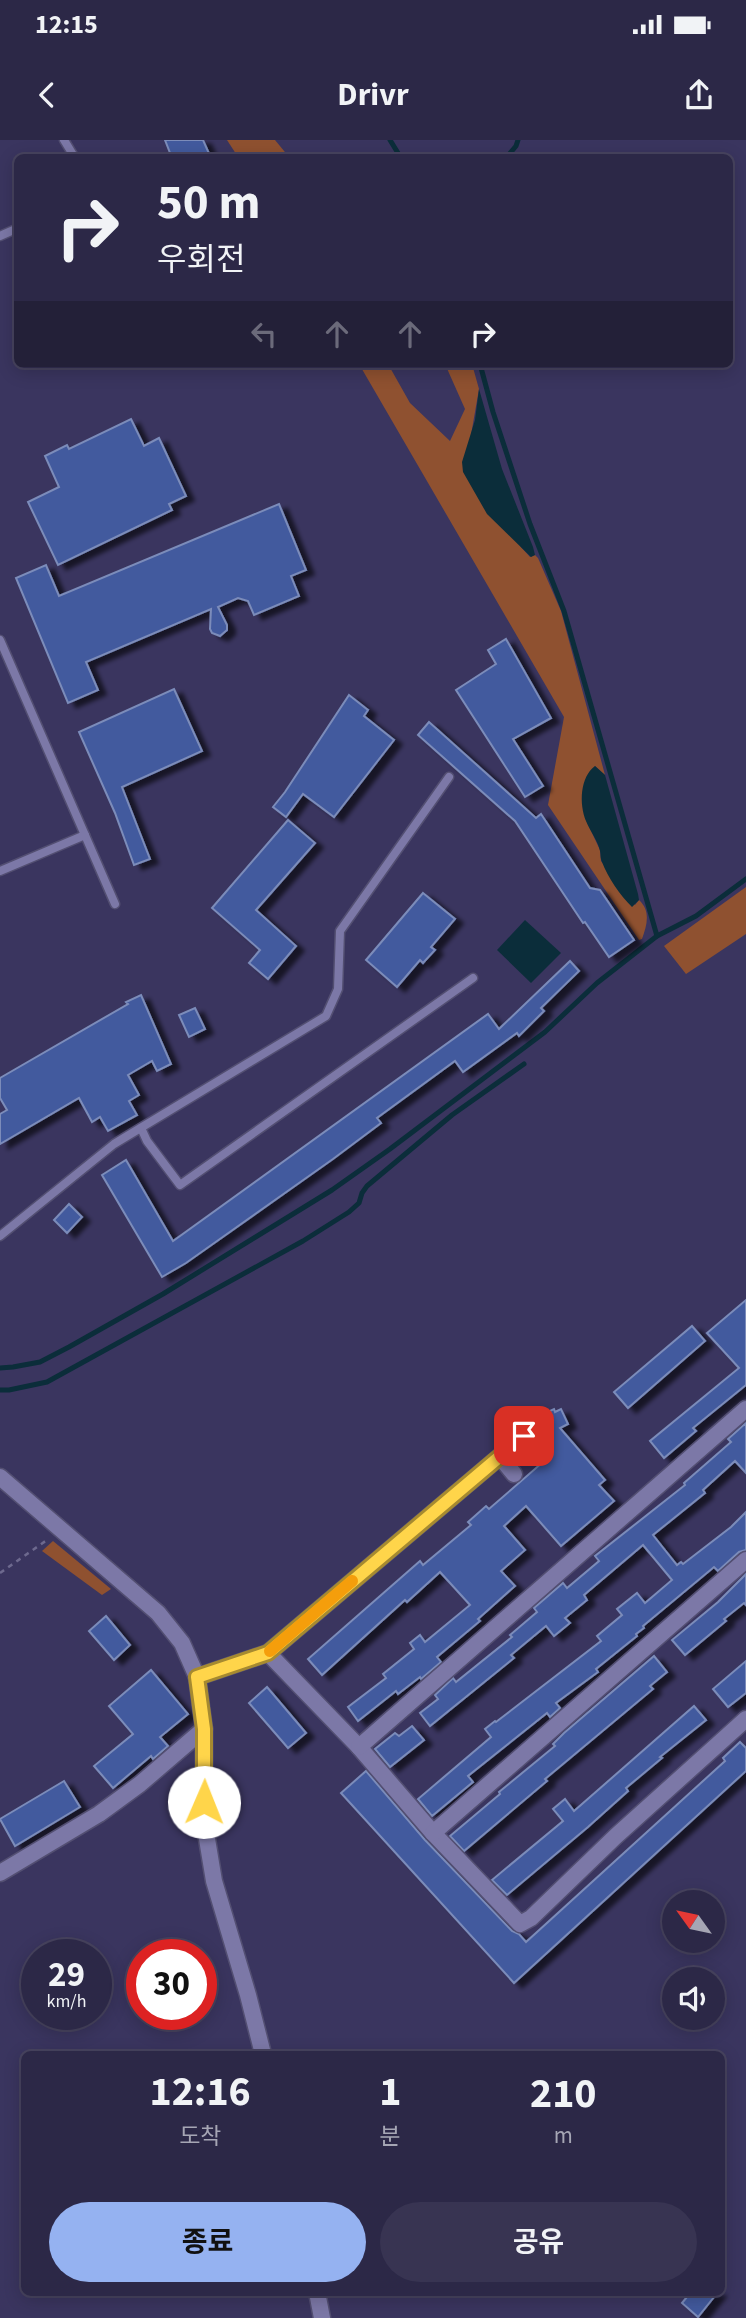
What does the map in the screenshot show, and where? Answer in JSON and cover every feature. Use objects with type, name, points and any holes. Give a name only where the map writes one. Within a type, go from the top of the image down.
[{"type":"street","points":[[359,1747],[746,1409]]},
{"type":"street","points":[[197,1677],[268,1653],[524,1436]]},
{"type":"street","points":[[500,1457],[514,1474]]},
{"type":"street","points":[[0,1477],[158,1613],[182,1643],[197,1677],[204,1729],[204,1821],[214,1881],[262,2051]]},
{"type":"street","points":[[433,1833],[746,1560]]},
{"type":"street","points":[[268,1653],[359,1747],[433,1833],[520,1924],[531,1917],[746,1719]]},
{"type":"street","points":[[0,1872],[99,1814],[140,1784],[204,1729]]},
{"type":"street","points":[[318,2296],[322,2318]]},
{"type":"lane","points":[[0,640],[115,904]]},
{"type":"lane","points":[[0,1236],[114,1144],[326,1016],[338,989],[340,932],[449,776]]},
{"type":"lane","points":[[0,871],[85,835]]},
{"type":"lane","points":[[141,1128],[147,1141],[180,1185],[473,978]]},
{"type":"path","points":[[0,1573],[61,1529]]},
{"type":"shaded area","points":[[227,140],[275,140],[287,154],[236,154]]},
{"type":"shaded area","points":[[361,368],[390,368],[410,403],[450,441],[465,409],[447,368],[473,368],[479,389],[471,435],[521,547],[530,557],[535,555],[538,558],[561,611],[605,775],[595,766],[585,818],[600,850],[601,861],[635,905],[639,900],[643,904],[647,913],[642,939],[639,940],[548,805],[564,717]]},
{"type":"shaded area","points":[[746,887],[746,934],[686,974],[664,946]]},
{"type":"shaded area","points":[[53,1541],[111,1589],[102,1595],[42,1551]]},
{"type":"water","points":[[479,389],[502,469],[533,547],[535,555],[531,557],[487,514],[463,472],[462,462],[475,420]]},
{"type":"water","points":[[595,766],[605,775],[638,894],[639,900],[632,907],[608,874],[584,814],[582,791],[586,777]]},
{"type":"water","points":[[525,920],[561,953],[531,983],[497,950]]},
{"type":"building","points":[[165,140],[203,140],[209,154],[170,154]]},
{"type":"building","points":[[131,419],[144,446],[159,438],[186,496],[169,504],[172,510],[58,565],[28,502],[59,487],[45,456],[67,445],[69,449]]},
{"type":"building","points":[[279,504],[306,570],[291,576],[299,596],[254,615],[248,601],[238,598],[218,607],[227,625],[227,630],[220,636],[212,633],[210,629],[211,609],[86,662],[98,690],[68,703],[16,578],[46,565],[59,596]]},
{"type":"building","points":[[506,639],[551,718],[513,739],[543,786],[525,797],[456,690],[496,664],[488,650]]},
{"type":"building","points":[[174,689],[202,751],[122,787],[150,859],[134,865],[115,813],[79,732]]},
{"type":"building","points":[[349,695],[368,710],[364,716],[394,740],[334,817],[303,794],[286,817],[273,807]]},
{"type":"building","points":[[429,722],[536,818],[541,814],[590,888],[600,890],[634,940],[609,957],[515,821],[418,735]]},
{"type":"building","points":[[288,820],[315,843],[256,910],[296,946],[268,979],[249,963],[260,950],[212,908]]},
{"type":"building","points":[[423,893],[455,919],[431,947],[435,950],[423,963],[420,960],[397,987],[366,960]]},
{"type":"building","points":[[570,961],[579,971],[541,1008],[544,1011],[519,1036],[517,1033],[463,1072],[455,1061],[377,1118],[381,1123],[333,1159],[186,1263],[162,1277],[102,1175],[126,1160],[173,1241],[488,1014],[499,1029]]},
{"type":"building","points":[[141,995],[171,1064],[157,1071],[152,1061],[128,1075],[139,1095],[129,1101],[137,1115],[108,1131],[100,1117],[92,1122],[79,1098],[0,1144],[0,1114],[7,1110],[0,1098],[0,1078]]},
{"type":"building","points":[[195,1008],[205,1029],[189,1037],[179,1015]]},
{"type":"building","points":[[69,1204],[82,1217],[67,1233],[54,1220]]},
{"type":"building","points":[[746,1300],[746,1385],[693,1428],[696,1431],[664,1458],[650,1441],[739,1368],[707,1333]]},
{"type":"building","points":[[692,1326],[705,1341],[628,1408],[614,1392]]},
{"type":"building","points":[[554,1409],[555,1412],[561,1409],[568,1424],[560,1428],[605,1480],[599,1485],[614,1501],[561,1546],[526,1506],[504,1526],[525,1550],[501,1571],[515,1586],[478,1619],[480,1621],[437,1657],[441,1662],[398,1694],[396,1691],[358,1721],[348,1707],[386,1678],[383,1674],[414,1649],[410,1643],[420,1635],[425,1642],[470,1605],[440,1572],[322,1675],[308,1659],[420,1561],[423,1565],[471,1525],[468,1522],[486,1506],[489,1509],[551,1455],[532,1419]]},
{"type":"building","points":[[746,1423],[746,1473],[735,1461],[703,1490],[705,1493],[653,1535],[677,1565],[681,1562],[683,1564],[746,1512],[746,1550],[739,1552],[718,1571],[714,1567],[643,1626],[637,1636],[596,1669],[598,1672],[556,1703],[560,1708],[550,1717],[547,1713],[468,1776],[473,1782],[432,1816],[418,1799],[491,1737],[485,1729],[601,1641],[597,1636],[622,1615],[617,1609],[637,1593],[645,1603],[672,1580],[643,1545],[584,1595],[587,1600],[565,1618],[570,1623],[554,1636],[546,1626],[511,1655],[514,1658],[430,1726],[420,1713],[438,1699],[435,1695],[453,1678],[456,1682],[512,1637],[510,1635],[537,1612],[534,1608],[563,1583],[567,1588],[599,1561],[595,1556],[685,1485],[684,1483],[731,1442],[728,1439]]},
{"type":"building","points":[[746,1574],[746,1605],[744,1603],[724,1619],[726,1621],[685,1655],[672,1640],[718,1602]]},
{"type":"building","points":[[106,1616],[130,1645],[114,1660],[89,1631]]},
{"type":"building","points":[[654,1656],[667,1672],[650,1686],[653,1689],[464,1851],[450,1836]]},
{"type":"building","points":[[746,1661],[746,1693],[728,1707],[713,1689]]},
{"type":"building","points":[[151,1670],[188,1714],[160,1737],[168,1746],[153,1759],[151,1756],[113,1788],[94,1766],[133,1734],[109,1706]]},
{"type":"building","points":[[267,1687],[306,1733],[288,1748],[249,1703]]},
{"type":"building","points":[[694,1706],[706,1720],[660,1757],[662,1758],[626,1788],[628,1791],[588,1827],[507,1895],[492,1880],[563,1821],[553,1809],[565,1799],[574,1811]]},
{"type":"building","points":[[412,1726],[424,1740],[390,1767],[375,1749],[395,1733],[399,1736]]},
{"type":"building","points":[[740,1742],[746,1748],[746,1771],[514,1983],[341,1793],[366,1771],[425,1840],[512,1931],[526,1942],[725,1761],[723,1758]]},
{"type":"building","points":[[64,1781],[80,1807],[15,1846],[0,1819]]},
{"type":"building","points":[[688,2296],[715,2296],[698,2317],[682,2303]]},
{"type":"waterway","points":[[390,140],[399,154]]},
{"type":"waterway","points":[[509,154],[518,140]]},
{"type":"waterway","points":[[0,1368],[40,1362],[69,1347],[163,1294],[332,1190],[545,1032],[597,983],[657,936],[564,611],[530,524],[481,368]]},
{"type":"waterway","points":[[657,936],[696,916],[746,879]]},
{"type":"waterway","points":[[0,1390],[47,1382],[303,1241],[349,1212],[359,1203],[367,1186],[452,1115],[524,1064]]},
{"type":"slow traffic","points":[[270,1651],[352,1581]]},
{"type":"route","points":[[204,1802],[204,1729],[197,1677],[268,1653],[524,1436]]}]
